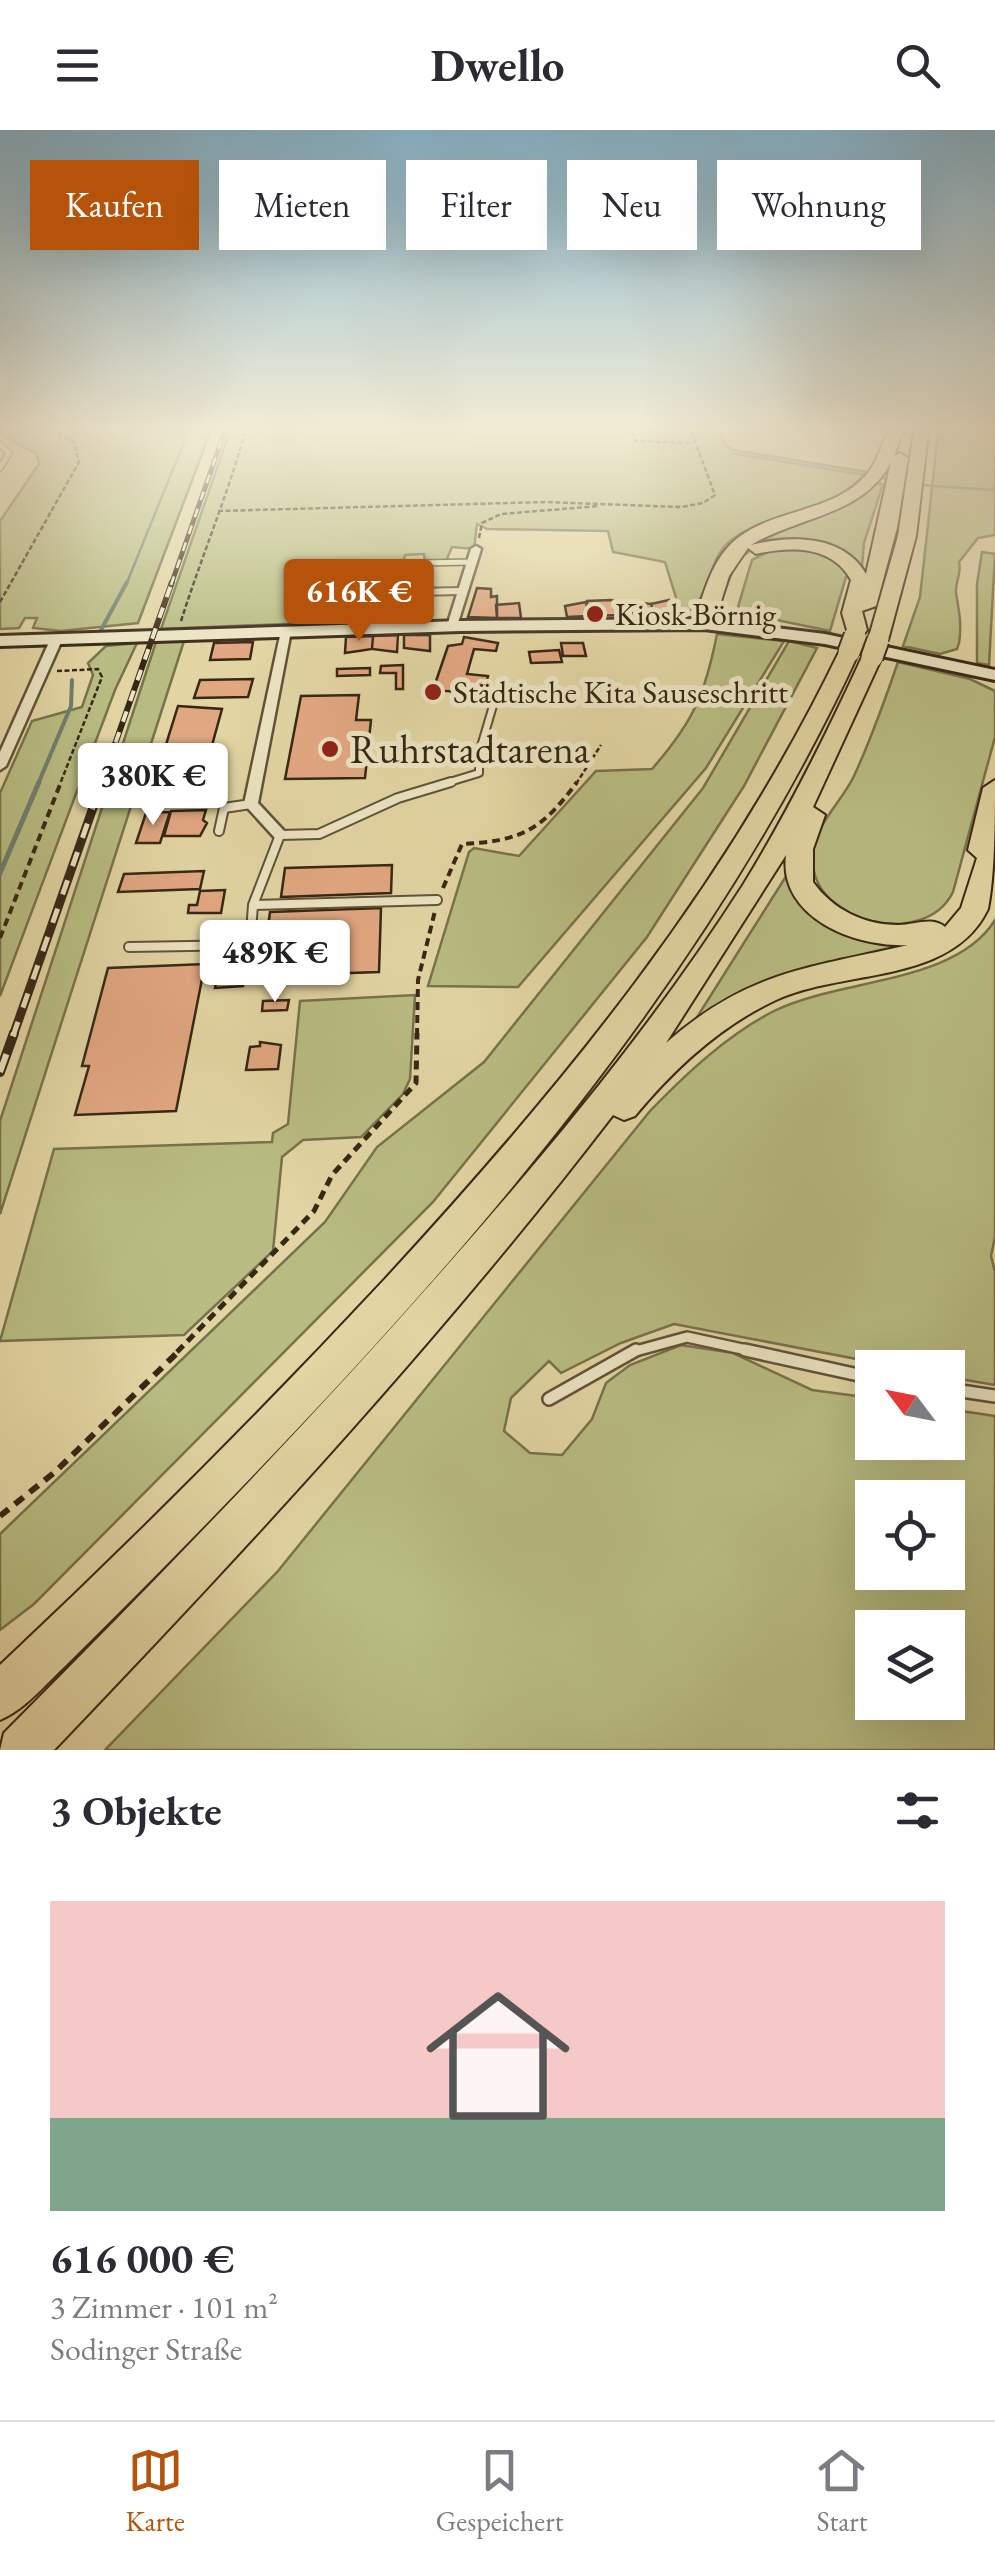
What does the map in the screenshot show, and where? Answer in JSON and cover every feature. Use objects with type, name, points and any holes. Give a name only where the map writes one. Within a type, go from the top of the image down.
[{"type":"highway","points":[[704,624],[728,562],[742,543],[831,509],[843,501]]},
{"type":"highway","points":[[0,1697],[325,1371],[536,1133],[650,986],[719,889],[806,746],[862,643],[904,551],[905,501]]},
{"type":"highway","points":[[20,1750],[378,1373],[605,1106],[692,986],[772,860],[826,760],[862,643],[852,613],[860,580],[857,570],[841,556],[798,544],[771,545],[743,558],[728,597],[725,625]]},
{"type":"highway","points":[[826,760],[827,788],[802,842],[800,881],[826,912],[872,932],[922,934],[942,927],[960,911],[973,886],[995,788]]},
{"type":"highway","points":[[527,1198],[571,1174],[630,1099],[660,1068],[731,1011],[814,973],[910,953],[957,933],[979,899],[995,833]]},
{"type":"street","points":[[452,626],[476,549]]},
{"type":"street","points":[[0,642],[452,626],[704,624],[825,639],[995,675]]},
{"type":"street","points":[[280,835],[250,804],[286,632]]},
{"type":"street","points":[[0,766],[56,640]]},
{"type":"lane","points":[[326,565],[470,562]]},
{"type":"lane","points":[[321,594],[461,590]]},
{"type":"lane","points":[[128,948],[250,945],[252,905],[280,835],[319,834],[414,792],[479,773],[479,753],[495,699]]},
{"type":"lane","points":[[218,831],[224,808],[250,804]]},
{"type":"lane","points":[[252,905],[438,900]]},
{"type":"lane","points":[[550,1399],[642,1347],[687,1337],[855,1374]]},
{"type":"lane","points":[[965,1392],[995,1396]]},
{"type":"path","points":[[0,602],[58,501]]},
{"type":"path","points":[[177,635],[223,501]]},
{"type":"path","points":[[218,511],[545,502],[681,507],[707,501]]},
{"type":"path","points":[[476,549],[482,523],[501,514],[609,505]]},
{"type":"path","points":[[0,938],[102,677],[98,670],[42,671]]},
{"type":"path","points":[[0,1516],[54,1472],[258,1272],[314,1211],[332,1174],[398,1108],[416,1083],[418,980],[438,900],[462,844],[518,838],[534,829],[588,769],[600,746]]},
{"type":"green space","points":[[14,501],[184,501],[138,623],[61,631],[33,628],[37,618],[25,618],[19,628],[0,629],[0,521]]},
{"type":"green space","points":[[206,501],[827,501],[761,524],[730,541],[716,560],[697,604],[681,614],[665,562],[613,552],[608,531],[487,529],[477,524],[474,549],[452,547],[446,561],[425,562],[424,554],[405,555],[404,560],[317,564],[308,623],[161,629]]},
{"type":"green space","points":[[850,501],[878,501],[864,543],[862,566],[838,552],[759,545],[737,560],[720,603],[735,556],[753,539]]},
{"type":"green space","points":[[931,501],[995,501],[995,535],[978,538],[959,562],[957,649],[940,654],[903,646],[920,597]]},
{"type":"green space","points":[[792,548],[824,556],[850,577],[846,577],[830,631],[752,615],[738,607],[752,560],[772,550]]},
{"type":"green space","points":[[982,552],[995,554],[989,665],[977,663],[977,584]]},
{"type":"green space","points":[[717,634],[784,641],[706,768],[518,987],[428,986],[469,852],[474,848],[519,856],[596,771],[652,769],[678,737],[695,707]]},
{"type":"green space","points":[[184,641],[0,1214],[0,1121],[156,642]]},
{"type":"green space","points":[[789,641],[817,648],[744,786],[647,937],[433,1202],[34,1604],[0,1630],[0,1534],[325,1222],[377,1147],[484,1062],[703,788]]},
{"type":"green space","points":[[137,643],[115,690],[0,996],[0,793],[32,721],[82,707],[93,675],[88,663],[106,646]]},
{"type":"green space","points":[[898,662],[970,679],[995,691],[995,737],[953,892],[938,910],[918,921],[894,924],[870,921],[847,912],[828,897],[816,878],[813,855],[823,824],[860,762]]},
{"type":"green space","points":[[790,870],[809,902],[921,943],[687,1033]]},
{"type":"green space","points":[[995,920],[995,1237],[991,1256],[995,1272],[995,1385],[965,1380],[965,1350],[855,1350],[855,1359],[674,1324],[621,1343],[561,1373],[549,1361],[511,1398],[504,1431],[530,1453],[562,1455],[592,1419],[606,1383],[630,1365],[681,1345],[733,1353],[812,1390],[855,1396],[855,1460],[965,1460],[965,1412],[995,1416],[995,1750],[105,1750],[278,1571],[650,1111],[693,1069],[724,1043],[774,1011],[953,957],[977,941]]},
{"type":"green space","points":[[415,995],[410,1079],[403,1094],[361,1137],[303,1140],[282,1157],[273,1251],[184,1335],[0,1341],[54,1149],[272,1142],[273,1133],[288,1124],[300,1001]]},
{"type":"building","points":[[477,588],[491,589],[491,597],[497,596],[497,618],[468,617]]},
{"type":"building","points":[[373,599],[372,611],[353,612],[354,600]]},
{"type":"building","points":[[317,600],[335,600],[334,612],[315,613]]},
{"type":"building","points":[[335,600],[354,600],[353,612],[334,612]]},
{"type":"building","points":[[669,600],[673,614],[654,615],[651,604]]},
{"type":"building","points":[[587,601],[619,602],[623,615],[588,616]]},
{"type":"building","points":[[630,601],[651,604],[654,615],[634,615]]},
{"type":"building","points":[[586,602],[588,616],[567,617],[565,606]]},
{"type":"building","points":[[519,603],[521,618],[497,618],[496,605]]},
{"type":"building","points":[[398,635],[397,652],[372,649],[373,636]]},
{"type":"building","points":[[404,635],[430,635],[430,651],[404,648]]},
{"type":"building","points":[[373,636],[372,649],[345,653],[346,637]]},
{"type":"building","points":[[464,637],[498,643],[496,651],[474,649],[467,674],[488,676],[483,694],[433,690],[448,646],[462,644]]},
{"type":"building","points":[[253,642],[250,659],[210,660],[214,643]]},
{"type":"building","points":[[561,643],[583,643],[586,656],[563,656]]},
{"type":"building","points":[[559,650],[562,662],[531,663],[529,652]]},
{"type":"building","points":[[403,665],[403,689],[396,689],[396,673],[380,673],[381,666]]},
{"type":"building","points":[[370,668],[370,675],[337,676],[337,669]]},
{"type":"building","points":[[253,679],[248,697],[194,698],[200,680]]},
{"type":"building","name":"Ruhrstadtarena","points":[[359,695],[356,720],[371,720],[365,778],[285,779],[301,696]]},
{"type":"building","points":[[178,706],[222,709],[203,778],[188,781],[217,779],[222,789],[214,797],[149,799]]},
{"type":"building","points":[[206,810],[203,820],[207,823],[200,836],[164,836],[171,811]]},
{"type":"building","points":[[170,812],[160,843],[136,843],[146,813]]},
{"type":"building","points":[[392,865],[391,893],[281,897],[285,868]]},
{"type":"building","points":[[204,871],[200,889],[118,892],[124,874]]},
{"type":"building","points":[[225,890],[221,913],[188,913],[189,905],[197,905],[200,891]]},
{"type":"building","points":[[381,908],[379,972],[262,976],[270,912]]},
{"type":"building","points":[[205,964],[176,1111],[75,1115],[89,1066],[82,1066],[108,968]]},
{"type":"building","points":[[246,965],[243,986],[215,988],[219,966]]},
{"type":"building","points":[[289,1000],[287,1010],[262,1011],[263,1001]]},
{"type":"building","points":[[260,1042],[281,1045],[278,1069],[246,1070],[250,1047],[260,1046]]},
{"type":"waterway","points":[[126,585],[160,501]]},
{"type":"waterway","points":[[101,630],[127,582]]},
{"type":"waterway","points":[[38,784],[71,706],[72,680]]},
{"type":"waterway","points":[[0,873],[39,782]]},
{"type":"railway","points":[[171,585],[201,501]]},
{"type":"railway","points":[[101,784],[172,582]]},
{"type":"railway","points":[[13,1036],[102,782]]},
{"type":"railway","points":[[0,1072],[14,1033]]},
{"type":"place","name":"Kiosk Börnig","points":[[595,614]]},
{"type":"place","name":"Städtische Kita Sauseschritt","points":[[433,692]]},
{"type":"place","name":"Ruhrstadtarena","points":[[330,749]]}]
